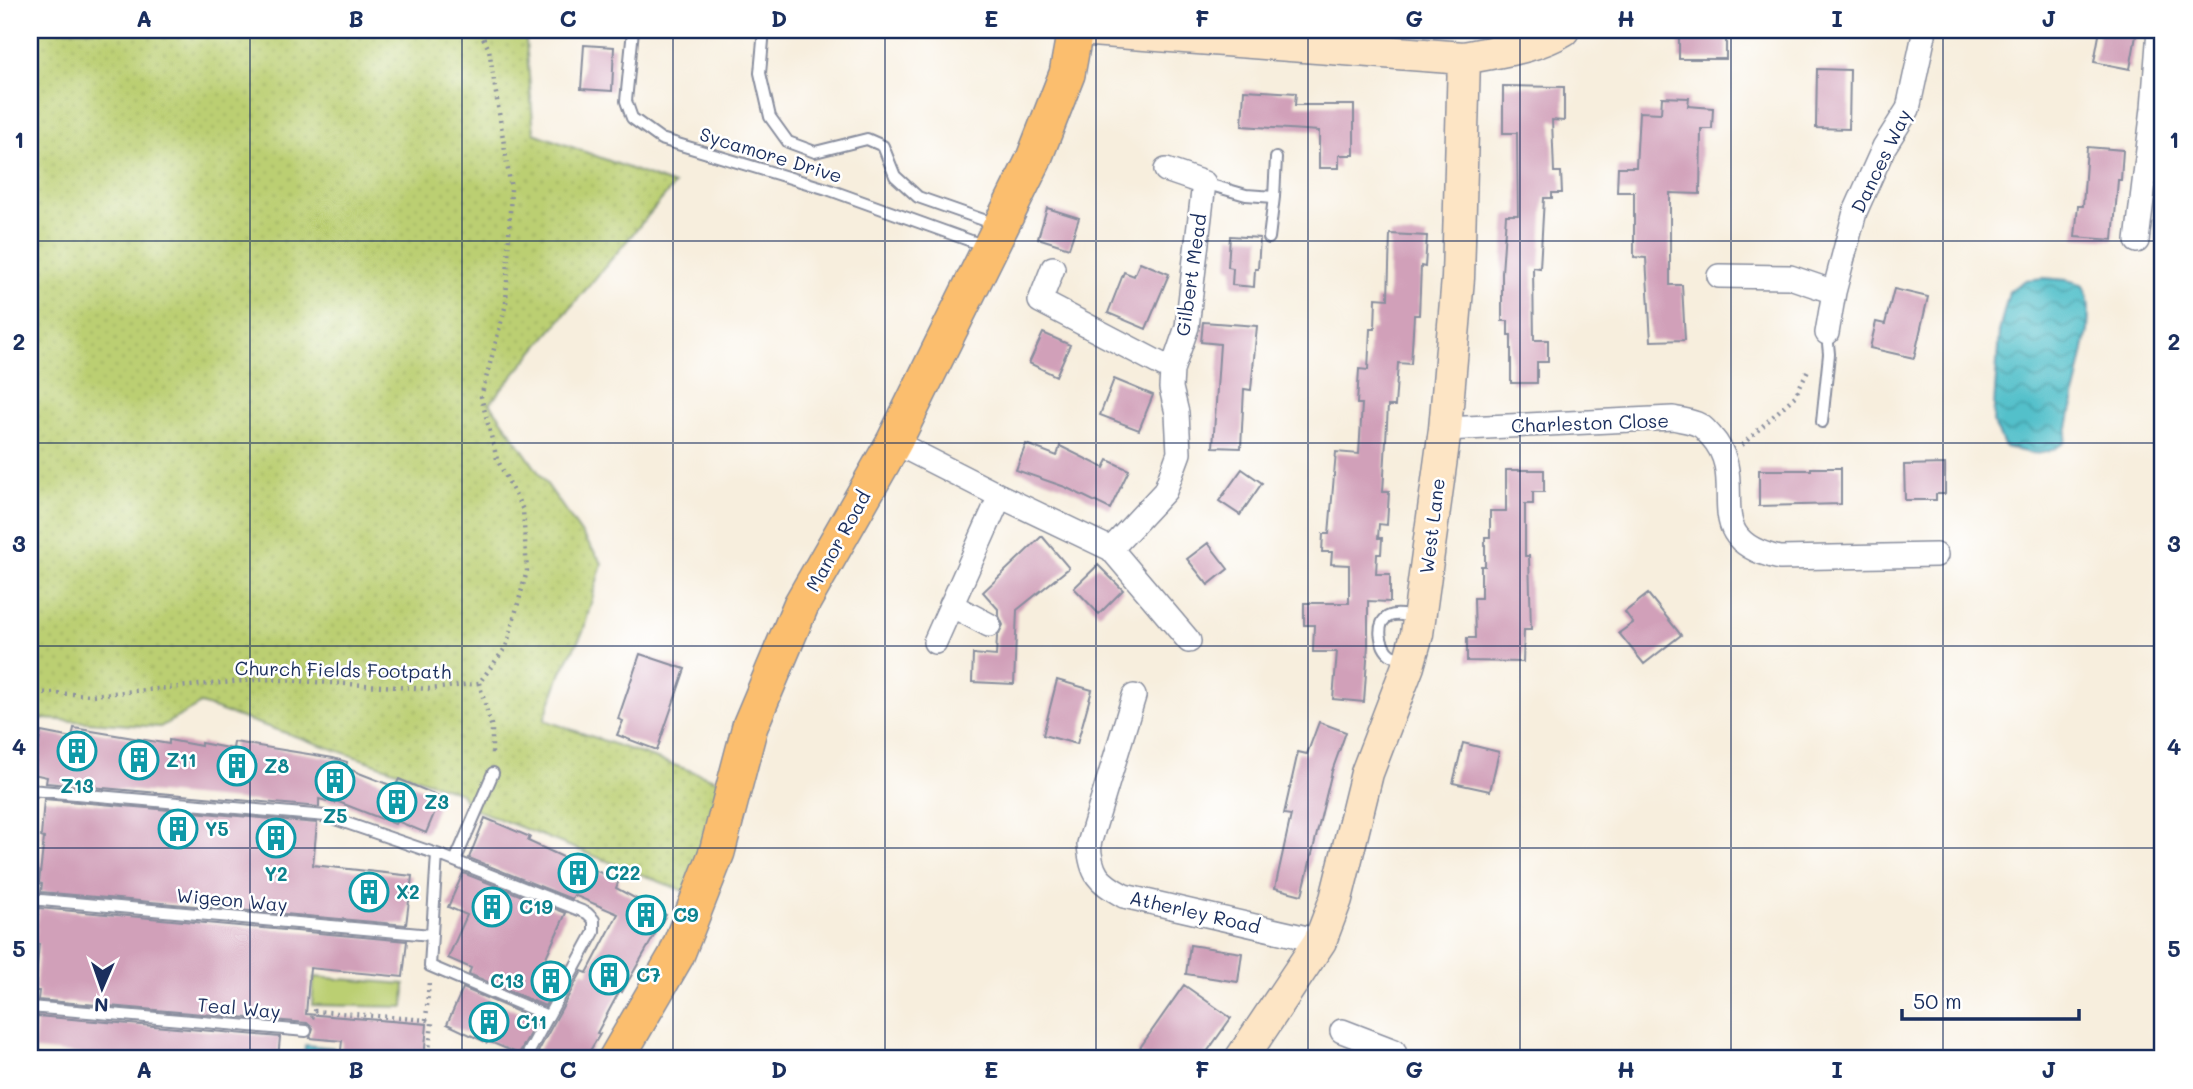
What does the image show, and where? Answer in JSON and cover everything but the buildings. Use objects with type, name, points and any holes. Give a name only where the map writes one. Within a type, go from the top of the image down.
[{"type":"main road","name":"Manor Road","points":[[616,1059],[676,956],[717,852],[750,726],[801,605],[894,442],[1033,161],[1067,74],[1075,30]]},
{"type":"street","points":[[1091,30],[1464,58],[1519,46],[1553,36],[1563,30]]},
{"type":"street","name":"Dances Way","points":[[1827,333],[1834,292],[1855,212],[1884,147],[1908,109],[1925,30]]},
{"type":"street","points":[[2137,241],[2157,131],[2159,30]]},
{"type":"street","name":"West Lane","points":[[1241,1059],[1320,941],[1336,899],[1367,773],[1410,659],[1420,618],[1445,429],[1459,275],[1464,58]]},
{"type":"street","points":[[1166,170],[1204,183]]},
{"type":"street","name":"Gilbert Mead","points":[[1111,549],[1165,491],[1180,453],[1177,413],[1171,388],[1172,370],[1187,327],[1204,183]]},
{"type":"street","points":[[1053,268],[1040,301],[1172,370]]},
{"type":"street","points":[[1719,276],[1790,277],[1834,292]]},
{"type":"street","name":"Charleston Close","points":[[1445,429],[1673,418],[1701,425],[1718,444],[1727,468],[1730,520],[1737,538],[1757,553],[1780,558],[1936,555]]},
{"type":"street","points":[[894,442],[1111,549],[1189,641]]},
{"type":"street","points":[[935,642],[1000,496]]},
{"type":"street","points":[[951,605],[989,625]]},
{"type":"street","name":"Atherley Road","points":[[1134,696],[1089,844],[1090,864],[1104,886],[1125,896],[1320,941]]},
{"type":"street","points":[[1342,1031],[1365,1050],[1394,1051]]},
{"type":"lane","name":"Sycamore Drive","points":[[633,30],[626,101],[632,118],[661,139],[994,237]]},
{"type":"lane","points":[[764,30],[760,73],[770,117],[788,142],[815,152],[867,139],[883,146],[895,176],[918,197],[994,237]]},
{"type":"lane","points":[[1269,238],[1276,158]]},
{"type":"lane","points":[[1204,183],[1246,195],[1274,197]]},
{"type":"lane","points":[[1822,422],[1829,355],[1827,333]]},
{"type":"lane","points":[[455,861],[492,773]]},
{"type":"lane","points":[[30,790],[326,817],[436,854],[587,913],[594,920],[594,932],[525,1059]]},
{"type":"lane","points":[[436,854],[430,966],[548,1016]]},
{"type":"lane","name":"Wigeon Way","points":[[30,899],[431,935]]},
{"type":"lane","name":"Teal Way","points":[[30,1007],[306,1031]]},
{"type":"path","name":"Church Fields Footpath","points":[[30,692],[92,695],[265,680],[431,689],[479,683],[506,647],[527,571],[523,510],[496,459],[481,397],[506,304],[511,189],[489,49],[479,30]]},
{"type":"path","points":[[1723,456],[1746,443],[1795,396],[1809,370],[1810,359]]},
{"type":"path","points":[[479,683],[492,728],[492,773]]},
{"type":"path","points":[[426,1020],[430,966]]},
{"type":"path","name":"Teal Way","points":[[306,1031],[316,1011],[426,1020],[432,1023],[428,1059]]},
{"type":"green space","points":[[30,30],[525,30],[534,133],[674,185],[490,403],[602,563],[583,632],[561,672],[544,720],[720,781],[691,894],[469,807],[461,793],[201,704],[160,727],[30,718]]},
{"type":"green space","points":[[314,977],[405,984],[404,1007],[312,1005]]},
{"type":"water","points":[[2044,278],[2082,284],[2088,301],[2088,330],[2065,442],[2049,451],[2029,453],[2005,447],[1993,422],[1999,332],[2009,291],[2026,280]]},
{"type":"water","points":[[305,1045],[333,1048],[331,1059],[304,1059]]},
{"type":"place","name":"Z13","points":[[77,751]]},
{"type":"place","name":"Z11","points":[[139,760]]},
{"type":"place","name":"Z8","points":[[237,766]]},
{"type":"place","name":"Z5","points":[[335,781]]},
{"type":"place","name":"Z3","points":[[397,802]]},
{"type":"place","name":"Y5","points":[[178,829]]},
{"type":"place","name":"Y2","points":[[276,838]]},
{"type":"place","name":"C22","points":[[578,873]]},
{"type":"place","name":"X2","points":[[369,892]]},
{"type":"place","name":"C19","points":[[492,907]]},
{"type":"place","name":"C9","points":[[646,915]]},
{"type":"place","name":"C7","points":[[609,975]]},
{"type":"place","name":"C13","points":[[551,981]]},
{"type":"place","name":"C11","points":[[489,1022]]}]
